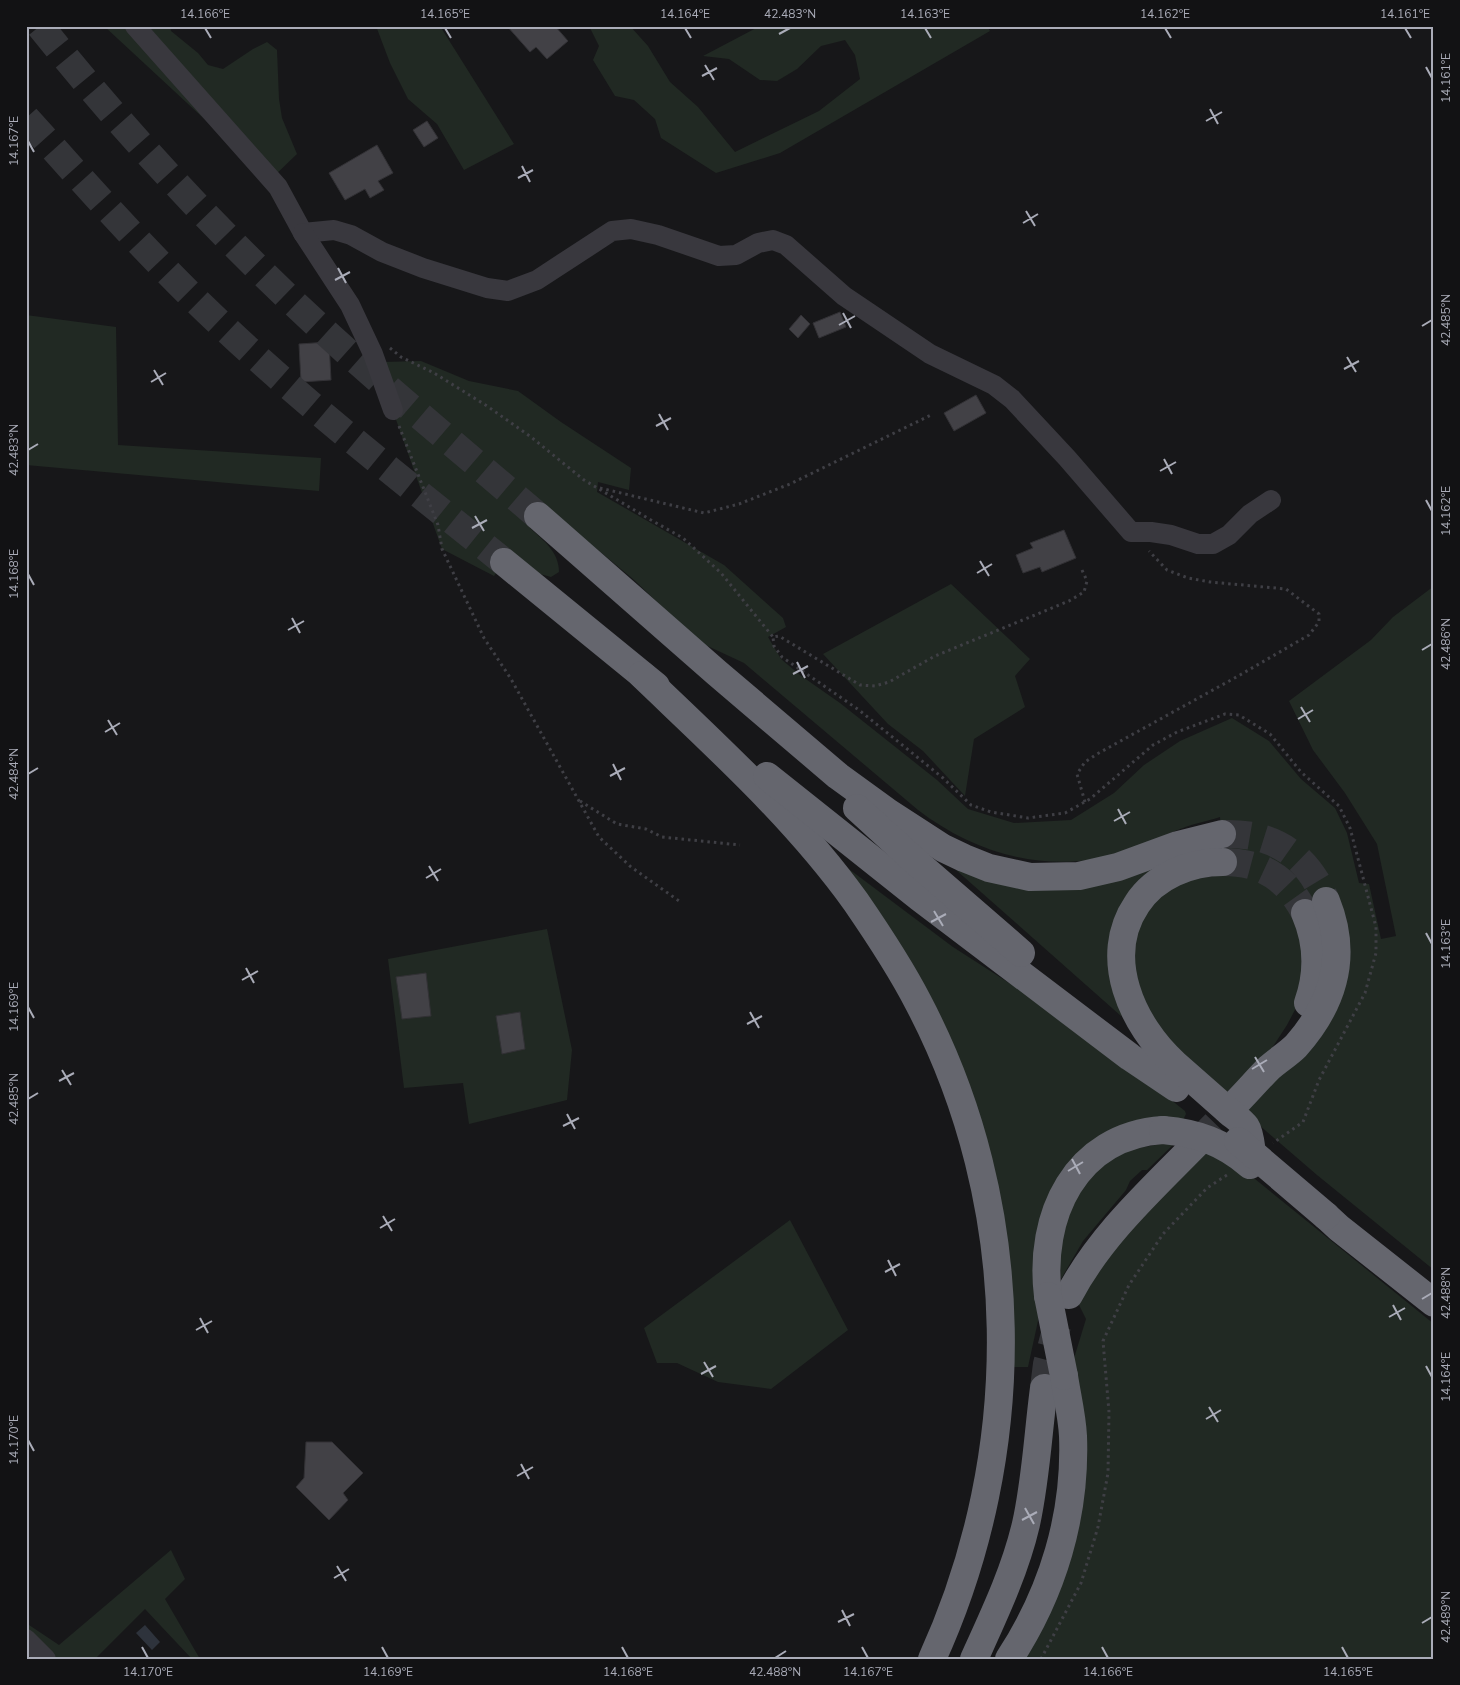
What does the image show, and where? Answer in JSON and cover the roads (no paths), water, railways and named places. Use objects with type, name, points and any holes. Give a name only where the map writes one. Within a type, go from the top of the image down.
[{"type":"highway","points":[[538,516],[838,776],[889,814],[944,848],[989,868],[1030,877],[1079,876],[1118,868],[1178,845],[1222,834]]},
{"type":"highway","points":[[504,562],[919,897],[1130,1057],[1176,1088]]},
{"type":"highway","points":[[717,673],[830,783],[979,918],[1136,1049],[1176,1088],[1339,1228],[1434,1303]]},
{"type":"highway","points":[[642,675],[775,805],[817,852],[854,900],[887,949],[919,1003],[955,1086],[975,1146],[990,1217],[1000,1296],[1001,1344],[998,1416],[992,1468],[971,1559],[952,1612],[932,1659]]},
{"type":"highway","points":[[1223,862],[1186,868],[1159,881],[1148,890],[1134,908],[1127,923],[1121,948],[1122,964],[1127,994],[1134,1011],[1143,1025],[1173,1062],[1247,1128],[1252,1153]]},
{"type":"highway","points":[[1232,1106],[1270,1067],[1295,1047],[1307,1032],[1322,1007],[1330,988],[1336,963],[1334,922],[1315,907]]},
{"type":"highway","points":[[974,1659],[1011,1573],[1026,1525],[1054,1382],[1059,1295],[1047,1259],[1050,1233],[1060,1202],[1074,1177],[1092,1156],[1109,1144],[1139,1132],[1162,1130],[1197,1134],[1242,1158],[1303,1210],[1326,1216]]},
{"type":"highway","points":[[1059,1295],[1078,1278],[1099,1247],[1128,1215],[1196,1144]]},
{"type":"highway","points":[[1009,1659],[1040,1603],[1055,1564],[1064,1533],[1073,1448],[1071,1413],[1054,1382]]},
{"type":"highway","points":[[966,1659],[990,1624]]},
{"type":"street","points":[[135,26],[278,187],[303,233],[350,305],[373,354],[393,410]]},
{"type":"street","points":[[303,233],[334,230],[351,235],[382,252],[423,268],[487,288],[508,291],[537,280],[612,232],[631,229],[719,256],[736,256],[758,243],[773,240],[786,245],[844,296],[930,354],[994,385],[1012,399],[1132,532],[1151,532],[1171,535],[1198,544],[1213,544],[1228,536],[1250,514],[1271,500]]},
{"type":"street","points":[[26,1639],[46,1659]]},
{"type":"tunnel","points":[[40,26],[95,93],[152,157],[210,220],[271,281],[369,372],[538,516]]},
{"type":"tunnel","points":[[26,118],[149,252],[259,360],[398,477],[504,562]]},
{"type":"tunnel","points":[[1222,834],[1240,834],[1257,837],[1286,849],[1309,870],[1326,901]]},
{"type":"tunnel","points":[[1223,862],[1250,865],[1272,874],[1290,890],[1305,913]]},
{"type":"tunnel","points":[[1196,1144],[1232,1107]]},
{"type":"tunnel","points":[[1044,1388],[1047,1364],[1057,1326]]}]
